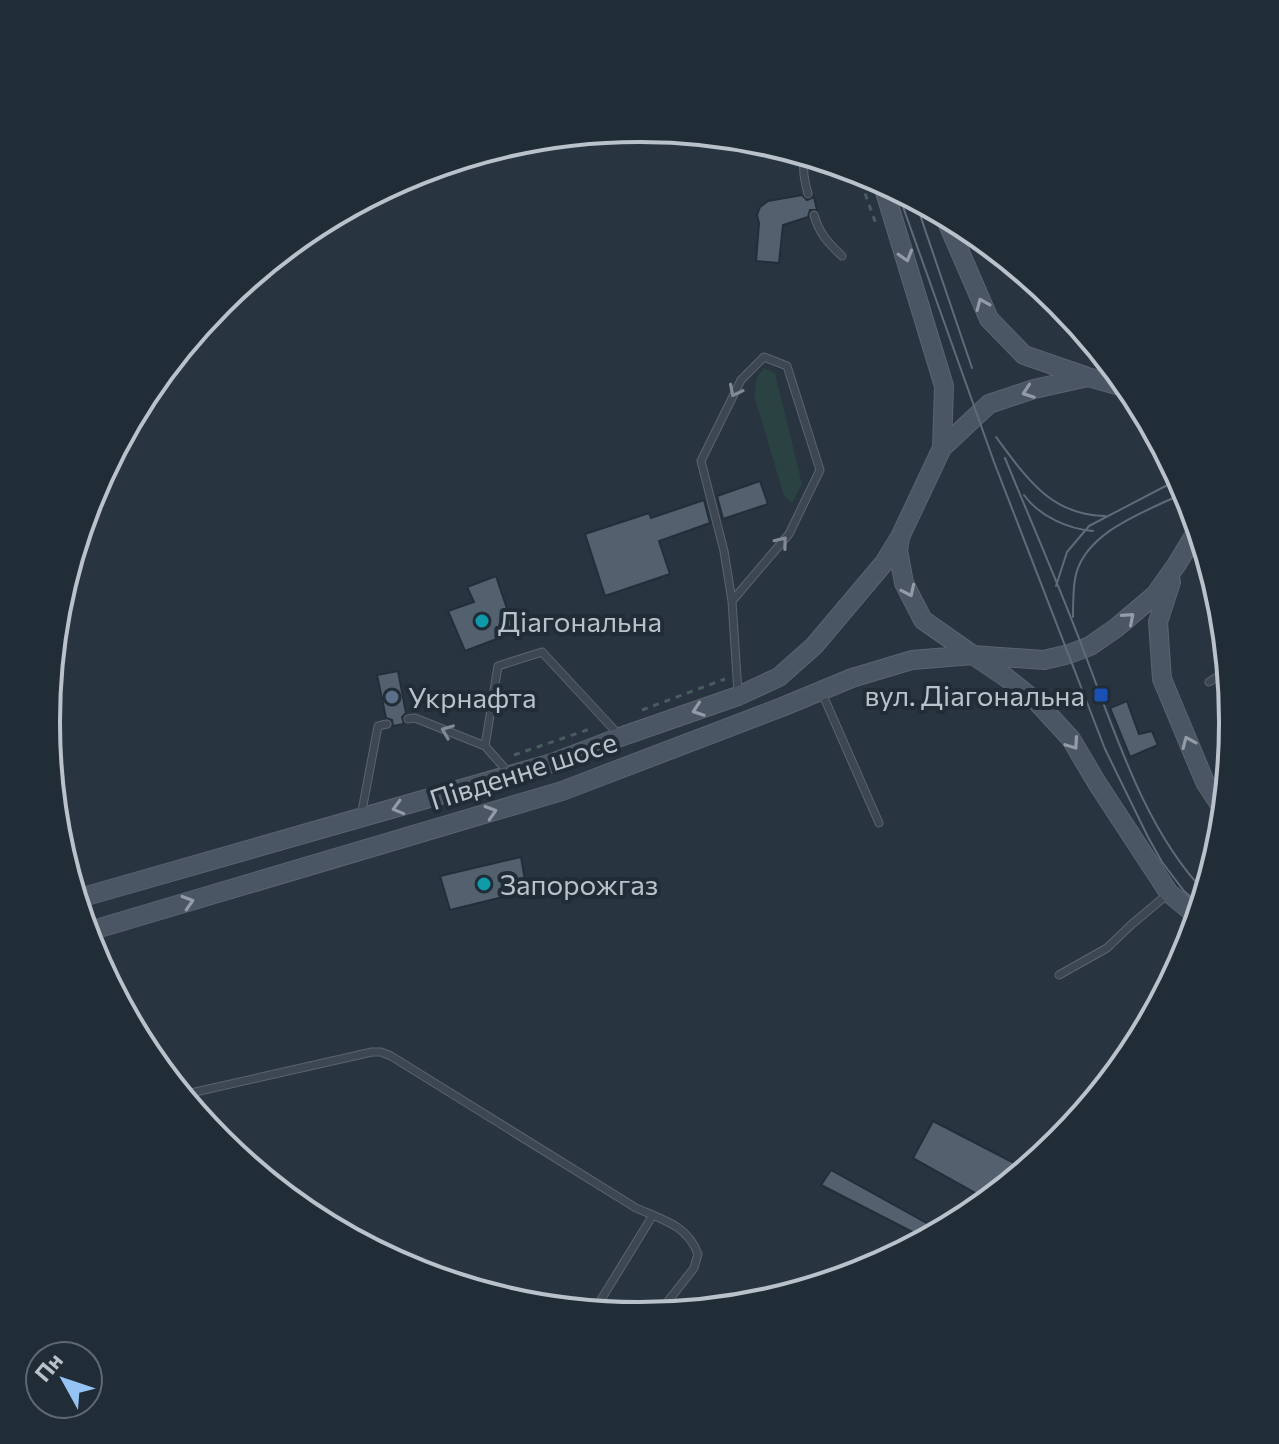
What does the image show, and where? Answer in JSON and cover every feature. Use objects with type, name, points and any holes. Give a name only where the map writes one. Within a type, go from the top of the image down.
[{"type":"main road","points":[[887,198],[944,386],[942,448]]},
{"type":"main road","points":[[953,235],[989,319],[1024,355],[1109,383]]},
{"type":"main road","points":[[942,448],[989,404],[1034,389],[1088,377]]},
{"type":"main road","name":"Південне шосе","points":[[87,896],[552,763],[614,730],[738,696],[779,677],[814,646],[884,563],[900,537],[942,448]]},
{"type":"main road","points":[[900,537],[898,550],[904,583],[923,620],[1038,703],[1071,739],[1169,893],[1188,909]]},
{"type":"main road","points":[[1190,542],[1177,564],[1158,622],[1162,679],[1205,782],[1214,796]]},
{"type":"main road","name":"Південне шосе","points":[[98,928],[562,791],[852,678],[912,660],[973,655],[1044,660],[1069,654],[1090,646],[1116,628],[1155,595],[1177,564]]},
{"type":"main road","points":[[129,884],[135,918]]},
{"type":"lane","points":[[804,167],[808,194]]},
{"type":"lane","points":[[814,215],[826,242],[842,256]]},
{"type":"lane","points":[[732,601],[789,534],[820,470],[787,366],[764,357],[741,380],[701,461],[724,551],[732,601],[738,696]]},
{"type":"lane","points":[[485,746],[498,666],[542,652],[614,730]]},
{"type":"lane","points":[[1209,682],[1217,677]]},
{"type":"lane","points":[[821,691],[879,823]]},
{"type":"lane","points":[[408,719],[415,718],[485,746],[511,775]]},
{"type":"lane","points":[[361,818],[378,726],[387,724]]},
{"type":"lane","points":[[1059,975],[1107,948],[1169,893]]},
{"type":"lane","points":[[194,1092],[372,1052],[391,1056],[636,1208],[686,1233],[698,1254],[694,1268],[669,1300]]},
{"type":"lane","points":[[601,1300],[653,1215]]},
{"type":"path","points":[[636,713],[737,674]]},
{"type":"path","points":[[498,761],[614,730]]},
{"type":"green space","points":[[764,368],[775,373],[802,484],[792,503],[784,496],[754,395],[757,377]]},
{"type":"building","points":[[802,195],[807,200],[814,197],[817,210],[810,210],[808,217],[783,225],[779,263],[756,261],[757,215],[760,207],[768,201]]},
{"type":"building","points":[[760,481],[768,504],[723,519],[717,496]]},
{"type":"building","points":[[704,500],[710,523],[659,541],[670,574],[605,596],[585,534],[649,513],[651,518]]},
{"type":"building","name":"Діагональна","points":[[496,576],[515,632],[465,651],[448,611],[474,602],[467,587]]},
{"type":"building","name":"Укрнафта","points":[[398,671],[406,713],[402,717],[404,724],[393,726],[392,720],[386,718],[377,675]]},
{"type":"building","points":[[1127,701],[1139,734],[1152,731],[1158,745],[1130,757],[1110,708]]},
{"type":"building","name":"Запорожгаз","points":[[521,857],[527,891],[450,910],[440,876]]},
{"type":"building","points":[[933,1121],[1015,1164],[976,1193],[913,1158]]},
{"type":"building","points":[[831,1170],[929,1224],[913,1233],[821,1185]]},
{"type":"tram line","points":[[903,206],[994,462],[1105,749],[1162,862],[1191,897]]},
{"type":"tram line","points":[[920,215],[972,368]]},
{"type":"tram line","points":[[996,437],[1029,479],[1054,501],[1069,509],[1105,516]]},
{"type":"tram line","points":[[1005,458],[1133,777],[1165,839],[1196,881]]},
{"type":"tram line","points":[[1056,586],[1067,552],[1089,526],[1168,485]]},
{"type":"tram line","points":[[1024,495],[1055,520],[1093,531]]},
{"type":"tram line","points":[[1073,617],[1075,579],[1090,548],[1119,525],[1174,498]]},
{"type":"place","name":"Діагональна","points":[[482,621]]},
{"type":"place","name":"вул. Діагональна","points":[[1101,695]]},
{"type":"place","name":"Укрнафта","points":[[392,697]]},
{"type":"place","name":"Запорожгаз","points":[[484,884]]}]
